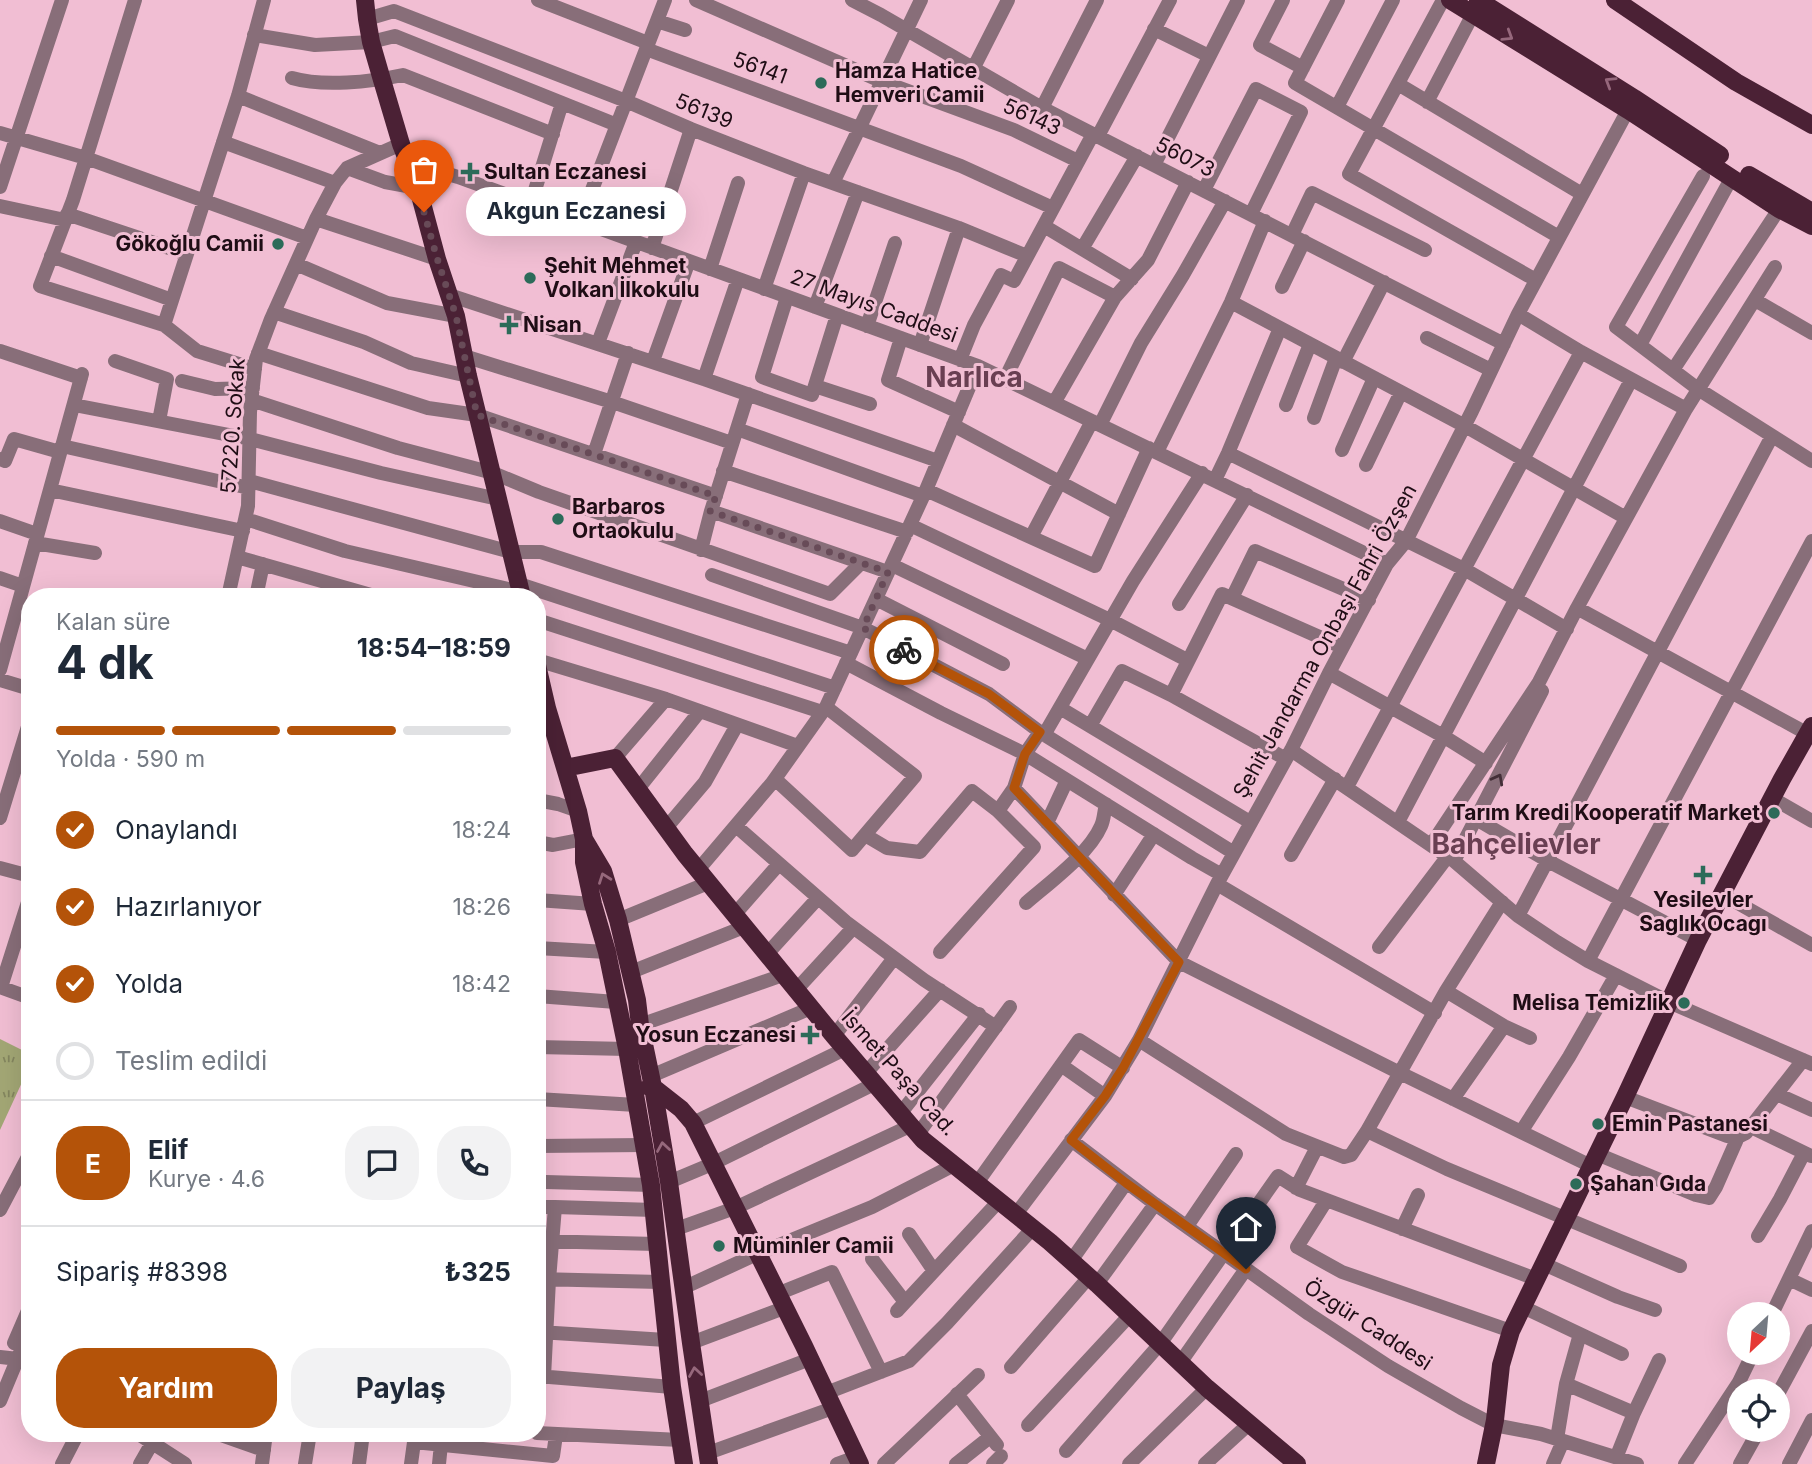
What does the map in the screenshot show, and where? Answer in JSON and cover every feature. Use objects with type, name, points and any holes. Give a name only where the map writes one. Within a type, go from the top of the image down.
[{"type":"main road","points":[[353,0],[366,19]]},
{"type":"main road","points":[[365,0],[371,42],[456,316],[477,415],[520,588]]},
{"type":"main road","points":[[1451,0],[1476,7],[1634,98],[1753,177],[1809,222]]},
{"type":"main road","points":[[1615,0],[1736,82],[1812,125]]},
{"type":"main road","points":[[1476,7],[1779,209],[1809,222]]},
{"type":"main road","points":[[546,717],[578,811],[584,839],[584,862],[607,951],[627,1049],[651,1185],[672,1387],[684,1464]]},
{"type":"main road","points":[[1486,1464],[1501,1365],[1511,1331],[1698,940],[1810,730]]},
{"type":"main road","points":[[565,768],[615,758]]},
{"type":"main road","name":"İsmet Paşa Cad.","points":[[615,758],[739,921],[910,1125],[954,1165],[1072,1261],[1207,1388],[1297,1464]]},
{"type":"main road","points":[[584,839],[603,871],[618,920],[637,1000],[640,1025],[658,1092],[708,1458]]},
{"type":"main road","points":[[634,1097],[658,1092],[681,1109],[693,1123],[858,1460]]},
{"type":"street","points":[[0,187],[62,0]]},
{"type":"street","points":[[135,0],[86,158],[40,286],[164,325],[197,351],[254,369]]},
{"type":"street","points":[[164,325],[238,96],[264,0]]},
{"type":"street","name":"56141","points":[[538,0],[647,46],[961,166],[1054,208]]},
{"type":"street","points":[[580,221],[665,0]]},
{"type":"street","name":"56143","points":[[696,0],[881,81],[1014,130],[1078,161]]},
{"type":"street","points":[[833,183],[920,0]]},
{"type":"street","points":[[973,69],[1008,0]]},
{"type":"street","points":[[1042,108],[1097,0]]},
{"type":"street","points":[[960,360],[974,325],[1001,275],[1014,281],[1078,161],[1170,0]]},
{"type":"street","points":[[1154,165],[1238,0]]},
{"type":"street","points":[[1283,0],[1260,45],[1303,68]]},
{"type":"street","points":[[1338,0],[1296,83],[1559,237]]},
{"type":"street","points":[[1337,107],[1393,0]]},
{"type":"street","points":[[1443,0],[1349,174],[1536,281]]},
{"type":"street","name":"56073","points":[[859,2],[1042,108],[1504,344]]},
{"type":"street","points":[[1427,102],[1476,7]]},
{"type":"street","name":"56139","points":[[366,19],[394,11],[804,173],[959,228],[1027,256]]},
{"type":"street","points":[[657,21],[685,30]]},
{"type":"street","points":[[1154,29],[1209,56]]},
{"type":"street","points":[[254,35],[316,45],[371,42],[395,36],[617,125]]},
{"type":"street","points":[[292,78],[310,83],[382,80],[403,75],[553,134]]},
{"type":"street","points":[[1398,84],[1582,194]]},
{"type":"street","points":[[1204,190],[1256,89],[1301,112],[1251,214]]},
{"type":"street","points":[[238,96],[380,153]]},
{"type":"street","points":[[531,203],[562,103]]},
{"type":"street","name":"Şehit Jandarma Onbaşı Fahri Özşen","points":[[1016,1214],[1105,1096],[1139,1040],[1342,647],[1387,564],[1406,541],[1518,314],[1628,110]]},
{"type":"street","points":[[652,248],[691,129]]},
{"type":"street","points":[[0,133],[86,158],[307,238]]},
{"type":"street","points":[[223,142],[335,183]]},
{"type":"street","name":"57220. Sokak","points":[[230,588],[248,506],[252,394],[258,353],[307,238],[335,183],[347,168],[401,144]]},
{"type":"street","points":[[1082,249],[1137,156]]},
{"type":"street","name":"27 Mayıs Caddesi","points":[[408,162],[531,203],[978,366],[1387,564]]},
{"type":"street","points":[[347,168],[385,182],[418,188]]},
{"type":"street","points":[[764,289],[804,173]]},
{"type":"street","points":[[1703,176],[1616,327],[1698,389],[1812,461]]},
{"type":"street","points":[[1640,345],[1732,177]]},
{"type":"street","points":[[1054,402],[1115,298],[1148,260],[1188,182]]},
{"type":"street","points":[[710,269],[738,183]]},
{"type":"street","points":[[815,307],[858,192]]},
{"type":"street","points":[[1282,287],[1312,193],[1425,250]]},
{"type":"street","points":[[1031,537],[1060,482],[1225,201]]},
{"type":"street","points":[[0,206],[66,217],[187,254]]},
{"type":"street","points":[[1673,370],[1779,209]]},
{"type":"street","points":[[316,219],[437,258]]},
{"type":"street","points":[[464,356],[925,493],[1095,566],[1119,514],[1231,302],[1265,221]]},
{"type":"street","points":[[1044,226],[1132,278]]},
{"type":"street","points":[[919,345],[959,228]]},
{"type":"street","points":[[598,343],[636,242]]},
{"type":"street","points":[[867,326],[895,243]]},
{"type":"street","points":[[51,256],[172,300]]},
{"type":"street","points":[[653,361],[689,261]]},
{"type":"street","points":[[296,264],[387,303],[456,316]]},
{"type":"street","points":[[1431,845],[1539,682],[1686,409],[1775,267]]},
{"type":"street","points":[[1005,379],[1059,268],[1115,298]]},
{"type":"street","points":[[704,379],[738,279]]},
{"type":"street","points":[[1314,418],[1340,360],[1384,282]]},
{"type":"street","points":[[449,295],[653,361],[939,461]]},
{"type":"street","points":[[787,297],[762,377],[812,395],[837,315]]},
{"type":"street","points":[[1755,300],[1812,333]]},
{"type":"street","points":[[1231,302],[1465,426],[1626,518]]},
{"type":"street","points":[[274,312],[364,342],[411,363],[468,376]]},
{"type":"street","points":[[1518,314],[1686,409]]},
{"type":"street","points":[[1215,480],[1280,328]]},
{"type":"street","points":[[901,338],[888,380],[1119,514]]},
{"type":"street","points":[[1427,338],[1491,370]]},
{"type":"street","points":[[1286,405],[1310,344]]},
{"type":"street","points":[[0,351],[82,376],[23,586],[0,578]]},
{"type":"street","points":[[1291,855],[1390,706],[1581,352]]},
{"type":"street","points":[[258,353],[428,408],[477,415],[716,496]]},
{"type":"street","points":[[594,454],[628,353]]},
{"type":"street","points":[[115,361],[167,379],[159,421]]},
{"type":"street","points":[[618,920],[703,876],[736,826],[775,779],[824,710],[925,493],[978,366]]},
{"type":"street","points":[[1342,450],[1374,378]]},
{"type":"street","points":[[1398,822],[1631,380]]},
{"type":"street","points":[[182,381],[252,394],[398,449],[493,473],[538,492],[830,594],[860,564]]},
{"type":"street","points":[[815,386],[870,404]]},
{"type":"street","points":[[1366,465],[1401,392]]},
{"type":"street","points":[[701,550],[710,511],[748,394]]},
{"type":"street","points":[[74,405],[250,439],[381,473],[498,499]]},
{"type":"street","points":[[1518,916],[1772,436]]},
{"type":"street","points":[[0,459],[5,461],[14,439],[249,485],[510,552],[541,552],[848,658],[940,713],[1025,754],[1192,858],[1220,880],[1435,1013]]},
{"type":"street","points":[[1228,453],[1464,569],[1567,629]]},
{"type":"street","points":[[723,471],[908,528],[1110,620],[1187,660]]},
{"type":"street","points":[[998,811],[1014,788],[1025,754],[1060,708],[1166,527],[1202,473]]},
{"type":"street","points":[[50,490],[244,525],[508,588]]},
{"type":"street","points":[[1180,604],[1247,495]]},
{"type":"street","points":[[710,511],[860,564],[890,568],[1088,659]]},
{"type":"street","points":[[0,521],[36,538],[95,553]]},
{"type":"street","points":[[1588,961],[1812,541]]},
{"type":"street","points":[[1231,598],[1255,551],[1369,600]]},
{"type":"street","points":[[237,557],[347,588]]},
{"type":"street","points":[[258,588],[263,564]]},
{"type":"street","points":[[712,575],[863,628],[989,694],[1042,734],[1234,853]]},
{"type":"street","points":[[1171,695],[1222,594],[1342,647]]},
{"type":"street","points":[[546,599],[835,688]]},
{"type":"street","points":[[876,599],[1003,664]]},
{"type":"street","points":[[1577,608],[1731,692],[1810,730]]},
{"type":"street","points":[[21,615],[0,679],[21,686]]},
{"type":"street","points":[[546,623],[824,710],[915,776],[852,850],[775,779]]},
{"type":"street","points":[[1379,947],[1451,858],[1476,819],[1542,692],[1548,665]]},
{"type":"street","points":[[1090,726],[1122,671],[1341,783],[1451,858],[1518,916],[1588,961],[1670,1002],[1808,1062],[1777,1094],[1746,1133],[1738,1137],[1727,1136],[1625,1097]]},
{"type":"street","points":[[546,672],[666,699],[798,746]]},
{"type":"street","points":[[1329,673],[1486,763]]},
{"type":"street","points":[[615,758],[666,699]]},
{"type":"street","points":[[1060,708],[1250,822]]},
{"type":"street","points":[[638,789],[700,711]]},
{"type":"street","points":[[666,828],[705,782],[737,725]]},
{"type":"street","points":[[0,818],[21,749]]},
{"type":"street","points":[[1047,822],[1066,780]]},
{"type":"street","points":[[1014,788],[1179,962],[1521,1132],[1594,1160],[1709,1198],[1738,1137]]},
{"type":"street","points":[[864,835],[887,848],[920,852],[972,791],[998,811],[1034,847],[940,952]]},
{"type":"street","points":[[1772,798],[1812,821]]},
{"type":"street","points":[[546,802],[578,811]]},
{"type":"street","points":[[1026,903],[1094,839],[1102,824],[1106,804]]},
{"type":"street","points":[[1476,819],[1548,861],[1698,940]]},
{"type":"street","points":[[736,826],[853,928],[996,1027]]},
{"type":"street","points":[[1114,895],[1154,834]]},
{"type":"street","points":[[1192,858],[1207,836]]},
{"type":"street","points":[[546,844],[553,845],[584,839]]},
{"type":"street","points":[[631,972],[739,921],[779,864]]},
{"type":"street","points":[[0,868],[21,874]]},
{"type":"street","points":[[1722,894],[1812,945]]},
{"type":"street","points":[[766,954],[818,898]]},
{"type":"street","points":[[546,901],[593,904]]},
{"type":"street","points":[[1139,1040],[1286,1134],[1344,1157],[1351,1154],[1367,1132],[1446,991],[1502,902]]},
{"type":"street","points":[[21,924],[1,987],[21,995]]},
{"type":"street","points":[[796,990],[853,928]]},
{"type":"street","points":[[546,948],[607,951]]},
{"type":"street","points":[[693,1123],[839,1042],[894,958]]},
{"type":"street","points":[[640,1025],[783,975]]},
{"type":"street","points":[[1521,1132],[1569,1057],[1616,975]]},
{"type":"street","points":[[669,1182],[712,1164],[870,1079],[940,990]]},
{"type":"street","points":[[1446,991],[1504,1026],[1530,1038]]},
{"type":"street","points":[[546,997],[616,1002]]},
{"type":"street","points":[[676,1229],[735,1208],[910,1125],[996,1027],[1010,1007]]},
{"type":"street","points":[[658,1092],[811,1008]]},
{"type":"street","points":[[910,1125],[979,1014]]},
{"type":"street","points":[[1453,1099],[1504,1026]]},
{"type":"street","points":[[976,1183],[1079,1040],[1123,1068]]},
{"type":"street","points":[[546,1047],[627,1049]]},
{"type":"street","points":[[1061,1065],[1105,1096]]},
{"type":"street","points":[[1777,1094],[1812,1110]]},
{"type":"street","points":[[546,1099],[634,1097]]},
{"type":"street","points":[[1751,1127],[1808,1155],[1758,1236]]},
{"type":"street","points":[[1367,1132],[1447,1170],[1681,1266]]},
{"type":"street","name":"Özgür Caddesi","points":[[1071,1140],[1126,1183],[1309,1314],[1388,1366],[1461,1408],[1494,1425],[1560,1440],[1636,1464]]},
{"type":"street","points":[[546,1146],[644,1145]]},
{"type":"street","points":[[1296,1188],[1317,1147]]},
{"type":"street","points":[[1187,1226],[1236,1154]]},
{"type":"street","points":[[684,1288],[757,1254],[872,1207],[954,1165]]},
{"type":"street","points":[[0,1210],[21,1170]]},
{"type":"street","points":[[1066,1451],[1160,1344],[1278,1176],[1296,1188],[1326,1201],[1402,1229],[1655,1310]]},
{"type":"street","points":[[546,1182],[651,1185]]},
{"type":"street","points":[[1072,1261],[1126,1183]]},
{"type":"street","points":[[1402,1229],[1418,1195]]},
{"type":"street","points":[[872,1259],[901,1306],[999,1201]]},
{"type":"street","points":[[1326,1201],[1297,1247],[1342,1272],[1511,1331]]},
{"type":"street","points":[[1011,1367],[1093,1280],[1155,1204]]},
{"type":"street","points":[[546,1207],[654,1210]]},
{"type":"street","points":[[546,1267],[555,1207]]},
{"type":"street","points":[[708,1458],[829,1401],[881,1372],[909,1361],[1033,1228]]},
{"type":"street","points":[[1778,1302],[1812,1231]]},
{"type":"street","points":[[909,1234],[934,1271]]},
{"type":"street","points":[[546,1241],[656,1244]]},
{"type":"street","points":[[1180,1363],[1246,1269]]},
{"type":"street","points":[[691,1343],[781,1301],[831,1272],[881,1372]]},
{"type":"street","points":[[1789,1279],[1812,1290]]},
{"type":"street","points":[[546,1280],[660,1282]]},
{"type":"street","points":[[1523,1307],[1622,1354]]},
{"type":"street","points":[[1028,1425],[1130,1315]]},
{"type":"street","points":[[1786,1379],[1812,1331]]},
{"type":"street","points":[[546,1332],[667,1340]]},
{"type":"street","points":[[0,1334],[21,1351]]},
{"type":"street","points":[[1553,1464],[1560,1440],[1566,1384],[1580,1334]]},
{"type":"street","points":[[0,1357],[21,1351]]},
{"type":"street","points":[[0,1401],[21,1351]]},
{"type":"street","points":[[700,1401],[810,1359]]},
{"type":"street","points":[[1616,1458],[1659,1360]]},
{"type":"street","points":[[1685,1464],[1747,1365]]},
{"type":"street","points":[[884,1464],[978,1375]]},
{"type":"street","points":[[546,1376],[672,1387]]},
{"type":"street","points":[[1566,1384],[1634,1413]]},
{"type":"street","points":[[1129,1464],[1207,1388]]},
{"type":"street","points":[[956,1464],[995,1450],[957,1394]]},
{"type":"street","points":[[1789,1464],[1812,1420]]},
{"type":"street","points":[[1205,1464],[1250,1423]]},
{"type":"street","points":[[546,1434],[680,1440]]},
{"type":"street","points":[[434,1442],[553,1456],[556,1435]]},
{"type":"street","points":[[62,1464],[73,1442]]},
{"type":"street","points":[[140,1464],[142,1442]]},
{"type":"street","points":[[151,1442],[186,1464]]},
{"type":"street","points":[[233,1442],[263,1457]]},
{"type":"street","points":[[305,1464],[309,1442]]},
{"type":"street","points":[[359,1464],[362,1442]]},
{"type":"street","points":[[411,1464],[413,1442]]},
{"type":"street","points":[[1740,1464],[1752,1442]]},
{"type":"street","points":[[439,1464],[441,1444]]},
{"type":"street","points":[[837,1464],[858,1460]]},
{"type":"green space","points":[[0,1039],[21,1050],[21,1084],[0,1130]]},
{"type":"way so far","points":[[424,212],[456,316],[477,415],[716,496],[710,511],[888,572],[863,628],[904,650]]},
{"type":"place","name":"Hamza Hatice Hemveri Camii","points":[[821,83]]},
{"type":"place","name":"Sultan Eczanesi","points":[[470,172]]},
{"type":"place","name":"Akgun Eczanesi","points":[[424,212]]},
{"type":"place","name":"Gökoğlu Camii","points":[[278,244]]},
{"type":"place","name":"Şehit Mehmet Volkan İlkokulu","points":[[530,278]]},
{"type":"place","name":"Nisan","points":[[509,325]]},
{"type":"place","name":"Barbaros Ortaokulu","points":[[558,519]]},
{"type":"place","name":"Tarım Kredi Kooperatif Market","points":[[1774,813]]},
{"type":"place","name":"Yesilevler Saglık Ocagı","points":[[1703,875]]},
{"type":"place","name":"Melisa Temizlik","points":[[1684,1003]]},
{"type":"place","name":"Yosun Eczanesi","points":[[810,1035]]},
{"type":"place","name":"Emin Pastanesi","points":[[1598,1124]]},
{"type":"place","name":"Şahan Gıda","points":[[1576,1184]]},
{"type":"place","name":"Müminler Camii","points":[[719,1246]]},
{"type":"district","name":"Narlıca","points":[[974,377]]},
{"type":"district","name":"Bahçelievler","points":[[1516,844]]},
{"type":"route","points":[[904,650],[989,694],[1040,732],[1025,754],[1014,788],[1179,962],[1123,1068],[1071,1140],[1246,1269]]}]
